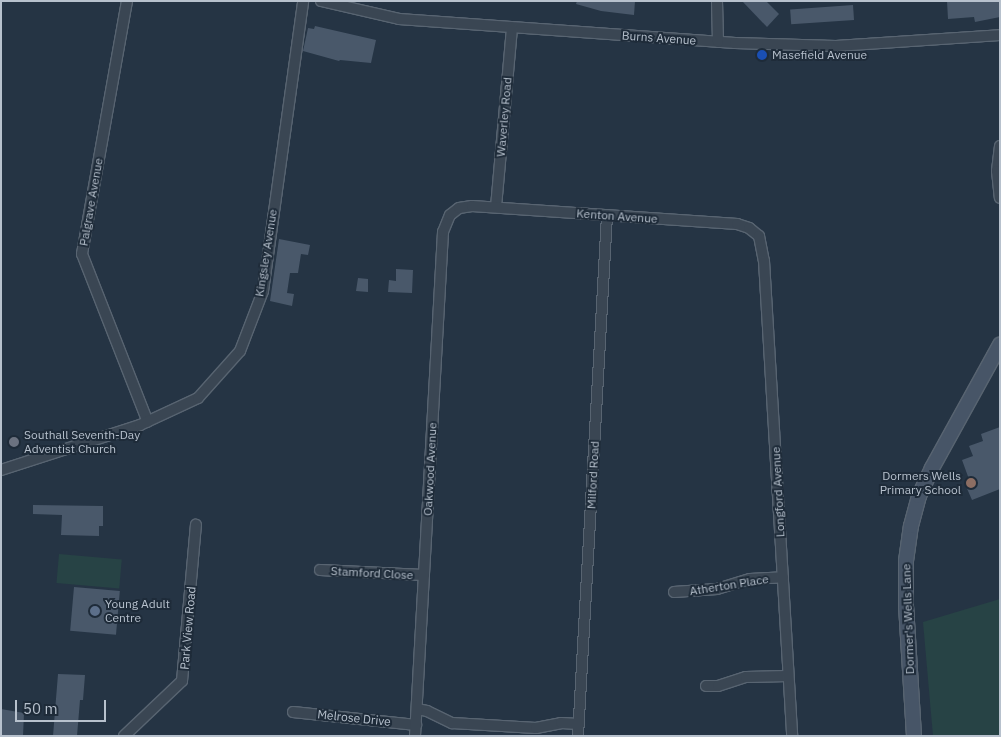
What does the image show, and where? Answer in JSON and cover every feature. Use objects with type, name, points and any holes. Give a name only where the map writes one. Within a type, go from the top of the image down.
[{"type":"street","name":"Palgrave Avenue","points":[[127,1],[82,254],[148,422]]},
{"type":"street","name":"Kingsley Avenue","points":[[1,470],[148,422],[198,398],[240,350],[262,291],[303,1]]},
{"type":"street","name":"Burns Avenue","points":[[321,1],[399,19],[718,42],[836,46],[1000,35]]},
{"type":"street","points":[[717,1],[718,42]]},
{"type":"street","name":"Waverley Road","points":[[496,207],[512,28]]},
{"type":"street","points":[[1000,146],[996,171],[1000,198]]},
{"type":"street","name":"Kenton Avenue","points":[[459,208],[472,206],[496,207],[738,224],[754,231],[763,249]]},
{"type":"street","name":"Oakwood Avenue","points":[[416,730],[443,232],[446,219],[459,208]]},
{"type":"street","name":"Milford Road","points":[[578,736],[607,215]]},
{"type":"street","name":"Longford Avenue","points":[[763,249],[792,736]]},
{"type":"street","name":"Dormer's Wells Lane","points":[[914,736],[906,599],[906,561],[911,526],[919,496],[932,468],[1000,344]]},
{"type":"street","name":"Park View Road","points":[[124,736],[182,681],[196,526]]},
{"type":"street","name":"Stamford Close","points":[[320,570],[424,576]]},
{"type":"street","name":"Atherton Place","points":[[674,592],[716,589],[750,579],[783,577]]},
{"type":"street","points":[[706,686],[718,686],[746,678],[788,676]]},
{"type":"street","points":[[417,709],[427,711],[452,723],[536,728],[561,723],[579,724]]},
{"type":"street","name":"Melrose Drive","points":[[293,712],[416,730]]},
{"type":"green space","points":[[59,554],[122,559],[119,588],[56,583]]},
{"type":"green space","points":[[1000,599],[1000,736],[933,736],[923,622]]},
{"type":"building","points":[[577,1],[635,1],[634,15],[601,11],[576,4]]},
{"type":"building","points":[[742,1],[766,1],[779,14],[767,27]]},
{"type":"building","points":[[947,1],[1000,1],[1000,17],[975,22],[974,17],[948,19]]},
{"type":"building","points":[[853,5],[854,20],[791,24],[790,9]]},
{"type":"building","points":[[315,26],[376,40],[371,63],[339,61],[303,51],[308,28],[314,29]]},
{"type":"building","points":[[279,239],[310,245],[308,255],[301,254],[298,273],[290,273],[287,293],[294,294],[292,306],[270,301]]},
{"type":"building","points":[[396,269],[413,270],[412,293],[388,292],[389,280],[396,281]]},
{"type":"building","points":[[358,278],[368,279],[368,292],[356,291]]},
{"type":"building","points":[[1000,427],[1000,489],[972,500],[965,484],[970,482],[962,460],[973,456],[969,446],[983,441],[981,434]]},
{"type":"building","points":[[33,505],[103,506],[103,526],[99,526],[99,536],[61,535],[62,515],[33,514]]},
{"type":"building","name":"Young Adult Centre","points":[[74,587],[120,591],[116,635],[70,631]]},
{"type":"building","points":[[58,674],[85,675],[83,700],[80,700],[77,736],[53,736]]},
{"type":"building","points":[[1,709],[24,713],[23,736],[1,736]]},
{"type":"place","name":"Masefield Avenue","points":[[762,55]]},
{"type":"place","name":"Southall Seventh-Day Adventist Church","points":[[14,442]]},
{"type":"place","name":"Dormers Wells Primary School","points":[[971,483]]},
{"type":"place","name":"Young Adult Centre","points":[[95,611]]}]
